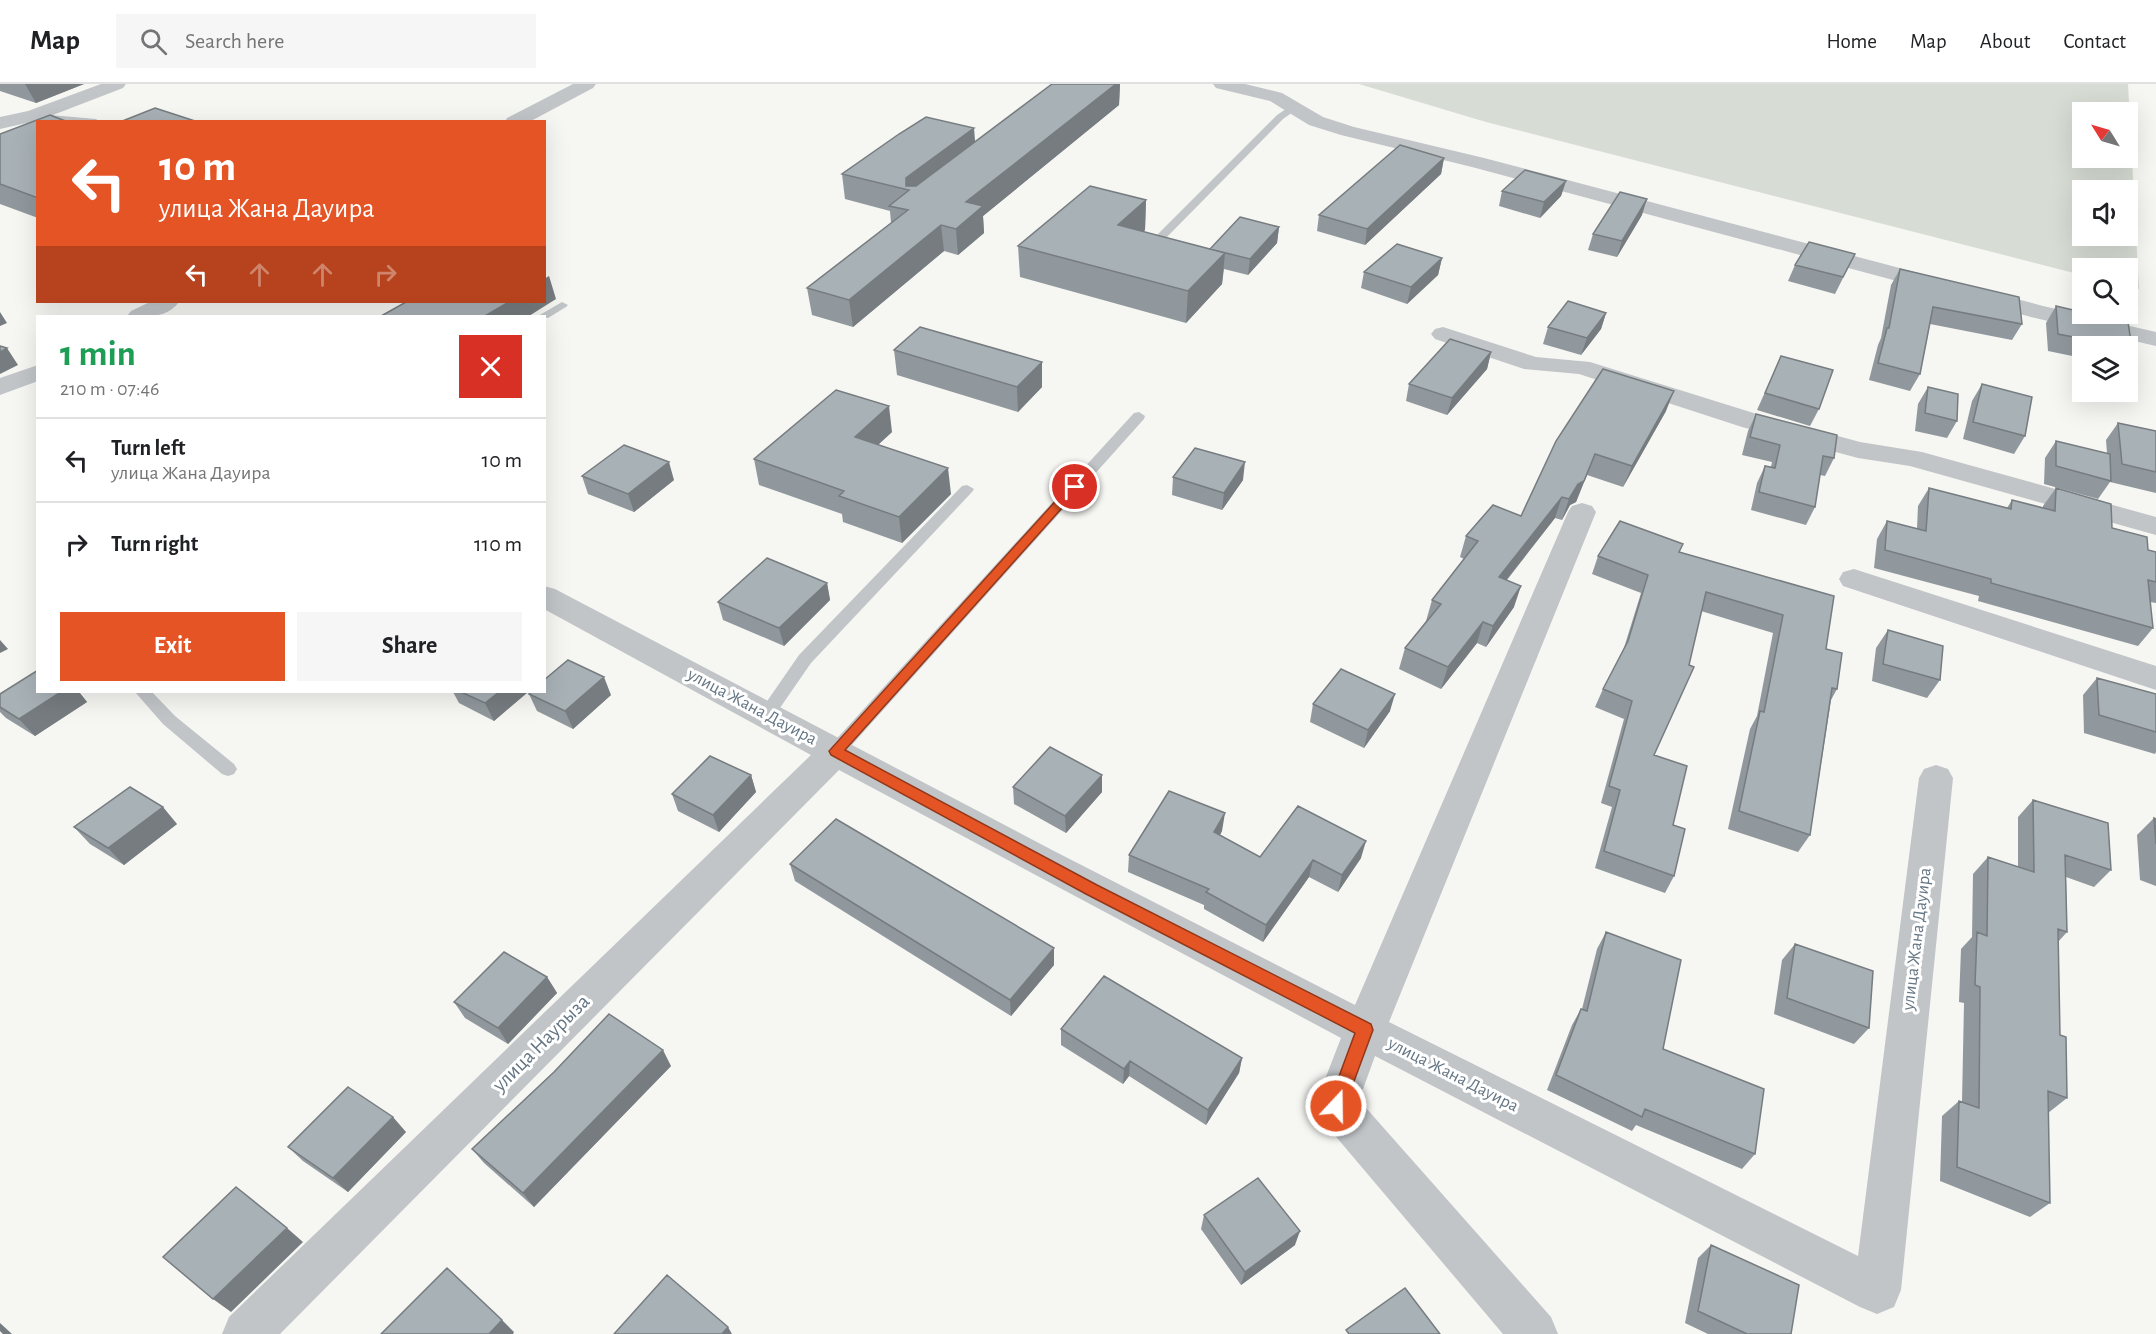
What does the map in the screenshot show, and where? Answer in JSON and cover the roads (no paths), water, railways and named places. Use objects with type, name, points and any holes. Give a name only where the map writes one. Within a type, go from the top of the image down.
[{"type":"street","points":[[0,123],[33,116],[117,84]]},
{"type":"street","points":[[518,120],[588,84]]},
{"type":"street","points":[[1222,84],[1276,97],[1316,121],[1348,132],[1478,162],[2039,312],[2156,339]]},
{"type":"street","points":[[140,315],[165,303]]},
{"type":"street","points":[[1443,334],[1533,364],[1581,367],[1761,424],[1858,450],[1912,458],[2156,526]]},
{"type":"street","points":[[0,387],[36,371]]},
{"type":"street","points":[[1533,1334],[1336,1106],[1365,1030],[1582,512]]},
{"type":"street","points":[[1854,579],[2156,678]]},
{"type":"street","name":"улица Жана Дауира","points":[[546,597],[1092,889],[1691,1198],[1877,1290],[1936,778]]},
{"type":"street","name":"улица Наурыза","points":[[246,1334],[836,751]]},
{"type":"lane","points":[[1160,238],[1280,117],[1295,107]]},
{"type":"lane","points":[[33,116],[75,120]]},
{"type":"lane","points":[[546,315],[562,305]]},
{"type":"lane","points":[[836,751],[1139,416]]},
{"type":"lane","points":[[767,714],[805,659],[968,489]]},
{"type":"lane","points":[[144,693],[169,720],[228,769]]}]
